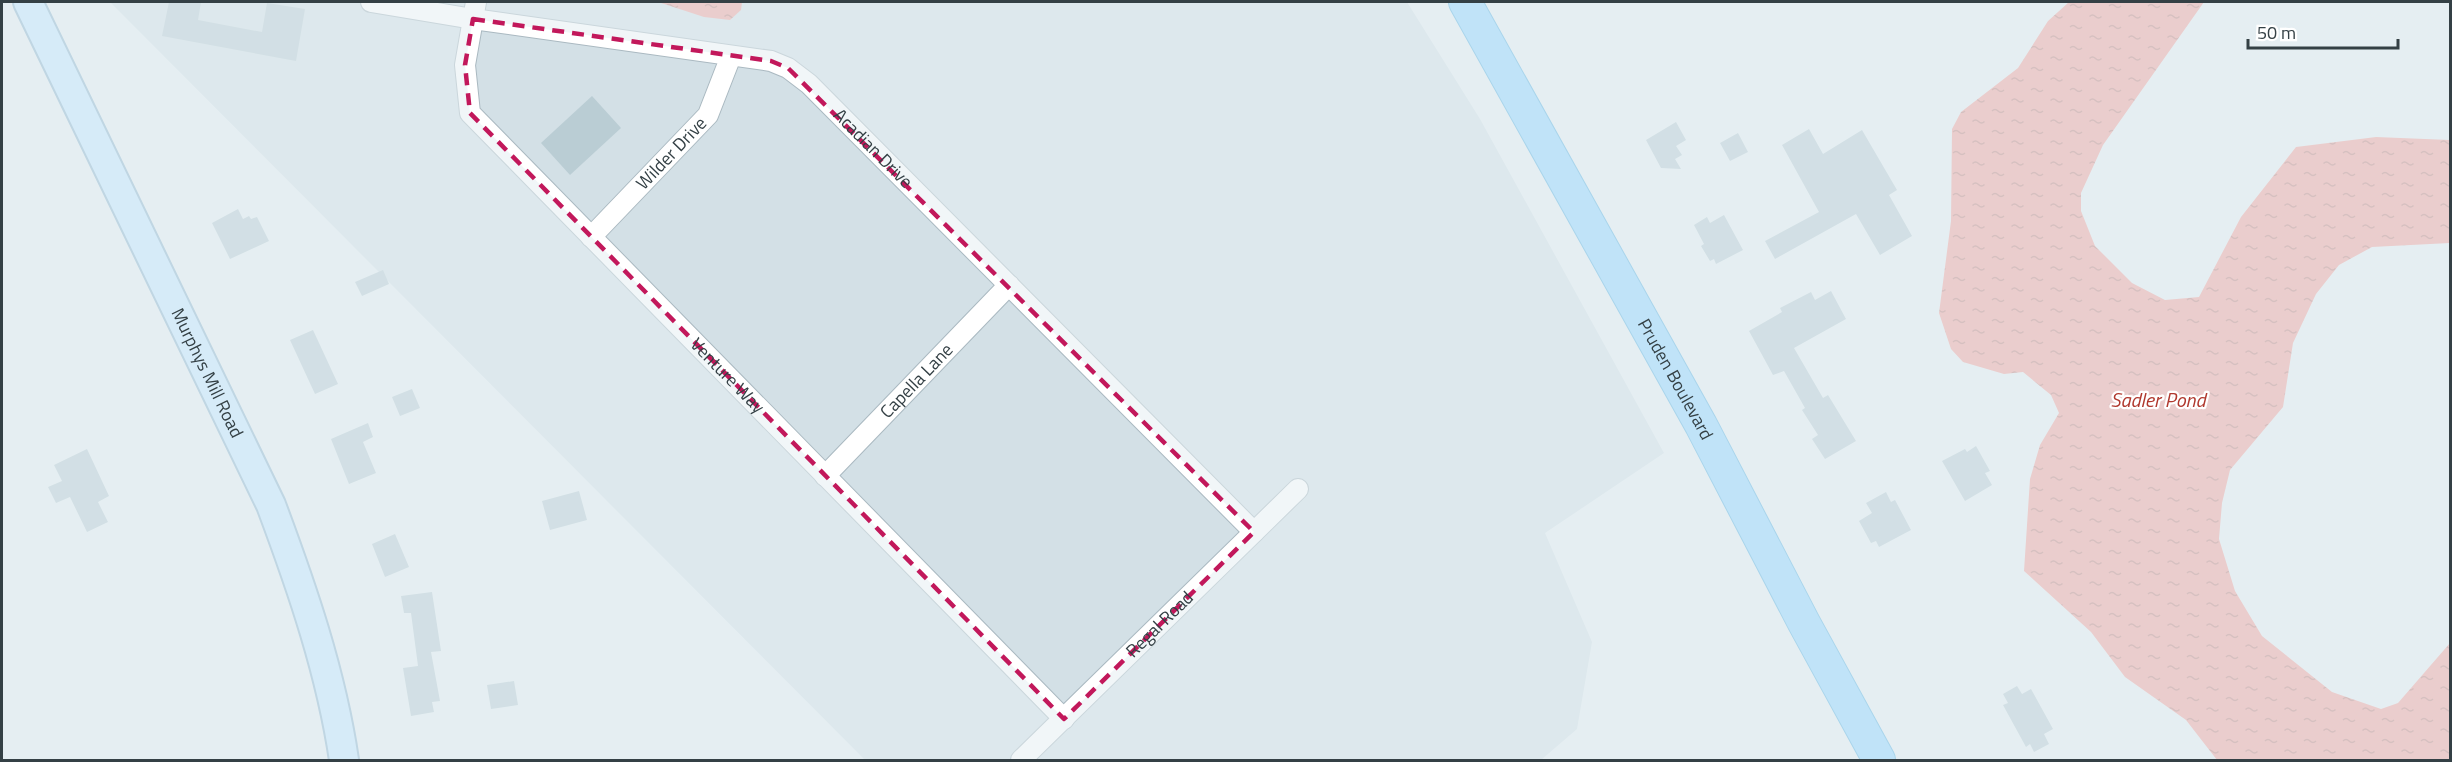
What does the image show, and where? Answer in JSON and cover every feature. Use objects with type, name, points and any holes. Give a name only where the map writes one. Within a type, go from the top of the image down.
[{"type":"main road","name":"Pruden Boulevard","points":[[1465,2],[1701,425],[1804,623],[1879,760]]},
{"type":"street","name":"Murphys Mill Road","points":[[28,2],[271,505],[300,585],[325,667],[344,760]]},
{"type":"street","name":"Acadian Drive","points":[[371,2],[474,10],[731,56],[771,61],[788,68],[808,84],[1254,532]]},
{"type":"street","name":"Venture Way","points":[[474,10],[465,65],[470,112],[1064,719]]},
{"type":"street","name":"Wilder Drive","points":[[591,237],[708,115],[731,56]]},
{"type":"street","name":"Capella Lane","points":[[825,476],[1009,285]]},
{"type":"street","name":"Regal Road","points":[[1022,760],[1298,489]]},
{"type":"highlighted area","points":[[473,19],[771,61],[788,68],[1254,532],[1064,719],[470,113],[465,65]]},
{"type":"shaded area","points":[[110,2],[1407,2],[1480,119],[1664,453],[1545,533],[1592,642],[1577,729],[1541,760],[865,760]]},
{"type":"water","points":[[658,2],[742,2],[741,10],[730,20],[704,17]]},
{"type":"water","name":"Sadler Pond","points":[[2069,2],[2204,2],[2103,145],[2081,193],[2081,211],[2095,246],[2132,283],[2165,300],[2199,297],[2241,217],[2296,147],[2376,137],[2450,140],[2450,243],[2372,247],[2339,265],[2316,294],[2293,343],[2283,407],[2230,470],[2222,503],[2219,539],[2235,591],[2262,636],[2332,692],[2381,709],[2398,703],[2450,643],[2450,760],[2217,760],[2186,720],[2125,677],[2091,632],[2024,571],[2030,479],[2040,445],[2059,413],[2051,395],[2023,372],[2004,374],[1963,362],[1951,349],[1939,313],[1951,221],[1952,129],[1961,112],[2018,68],[2048,21]]},
{"type":"building","points":[[169,2],[201,2],[198,20],[262,32],[267,3],[305,9],[296,61],[162,36]]},
{"type":"building","points":[[592,96],[621,128],[570,175],[541,143]]},
{"type":"building","points":[[1676,122],[1686,140],[1676,146],[1682,155],[1675,159],[1681,169],[1661,168],[1646,140]]},
{"type":"building","points":[[1809,129],[1823,154],[1862,130],[1897,190],[1889,195],[1912,236],[1880,255],[1856,214],[1775,259],[1765,241],[1819,212],[1782,145]]},
{"type":"building","points":[[1738,133],[1748,152],[1730,161],[1720,143]]},
{"type":"building","points":[[238,209],[243,219],[249,216],[251,219],[257,217],[269,241],[230,259],[212,223]]},
{"type":"building","points":[[1724,215],[1743,250],[1716,264],[1714,259],[1710,261],[1701,246],[1704,244],[1694,225],[1707,217],[1710,223]]},
{"type":"building","points":[[383,270],[389,284],[362,296],[355,282]]},
{"type":"building","points":[[1831,291],[1846,319],[1794,348],[1823,398],[1828,395],[1856,441],[1825,459],[1812,439],[1818,435],[1802,410],[1805,408],[1784,371],[1773,375],[1749,331],[1782,312],[1780,308],[1811,292],[1815,300]]},
{"type":"building","points":[[313,330],[338,384],[315,394],[290,340]]},
{"type":"building","points":[[412,389],[420,408],[400,416],[392,397]]},
{"type":"building","points":[[368,423],[373,437],[363,442],[376,473],[349,484],[331,439]]},
{"type":"building","points":[[1976,446],[1990,471],[1985,473],[1992,485],[1965,501],[1942,461],[1965,449],[1967,452]]},
{"type":"building","points":[[87,449],[109,496],[98,502],[108,522],[87,532],[70,497],[56,503],[48,487],[62,481],[54,465]]},
{"type":"building","points":[[579,491],[587,520],[550,530],[542,501]]},
{"type":"building","points":[[1886,492],[1891,502],[1895,500],[1911,530],[1879,547],[1876,541],[1871,543],[1859,521],[1872,513],[1866,503]]},
{"type":"building","points":[[395,534],[409,567],[385,577],[372,544]]},
{"type":"building","points":[[432,592],[441,651],[431,652],[440,701],[432,702],[434,712],[411,716],[403,668],[418,666],[411,613],[404,613],[401,596]]},
{"type":"building","points":[[514,681],[518,705],[491,709],[487,685]]},
{"type":"building","points":[[2017,686],[2022,694],[2031,689],[2053,729],[2044,734],[2049,744],[2034,752],[2030,744],[2026,747],[2003,705],[2008,703],[2003,694]]}]
